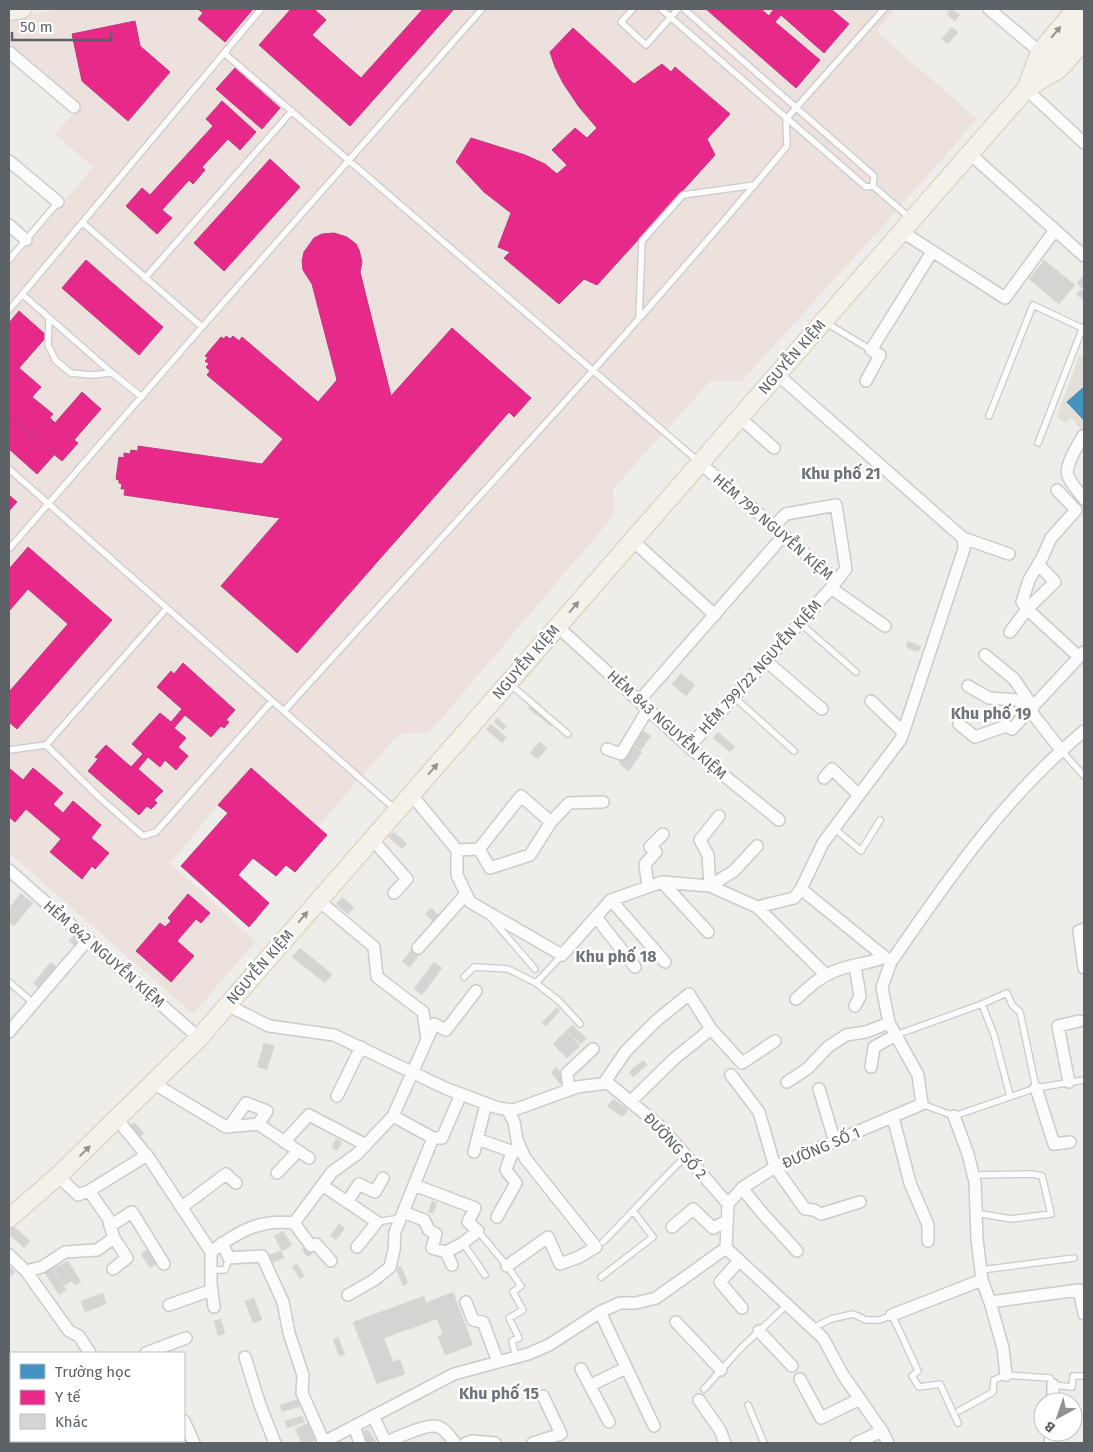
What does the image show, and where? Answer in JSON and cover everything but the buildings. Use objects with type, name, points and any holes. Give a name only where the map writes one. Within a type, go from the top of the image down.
[{"type":"main road","points":[[9,12],[22,9]]},
{"type":"main road","points":[[1026,89],[1076,9]]},
{"type":"main road","points":[[1045,56],[1084,21]]},
{"type":"main road","name":"NGUYỄN KIỆM","points":[[12,1210],[58,1176],[199,1038],[1026,89],[1059,69],[1084,41]]},
{"type":"street","points":[[989,9],[1045,56]]},
{"type":"street","points":[[9,52],[74,107]]},
{"type":"street","points":[[1026,89],[1084,142]]},
{"type":"street","points":[[970,153],[1084,256]]},
{"type":"street","points":[[9,161],[58,202]]},
{"type":"street","points":[[9,225],[26,240]]},
{"type":"street","points":[[906,226],[932,252],[1005,298],[1055,230]]},
{"type":"street","points":[[866,382],[880,356],[871,350],[932,252]]},
{"type":"street","points":[[777,374],[963,538],[1009,554]]},
{"type":"street","points":[[739,418],[774,448]]},
{"type":"street","points":[[1083,436],[1071,460],[1067,474],[1084,499]]},
{"type":"street","name":"HẺM 799 NGUYỄN KIỆM","points":[[700,463],[784,535],[834,585],[886,626]]},
{"type":"street","points":[[959,724],[975,737],[1006,726],[1012,729],[1082,655],[1027,609],[1022,602],[1028,580],[1051,538],[1076,510],[1057,490]]},
{"type":"street","points":[[774,526],[786,514],[836,505],[846,569],[834,585]]},
{"type":"street","points":[[640,701],[784,535]]},
{"type":"street","points":[[757,907],[794,898],[801,889],[823,843],[901,739],[964,549],[963,538]]},
{"type":"street","points":[[632,540],[715,615]]},
{"type":"street","points":[[1010,632],[1027,609],[1055,582],[1038,564]]},
{"type":"street","name":"HẺM 799/22 NGUYỄN KIỆM","points":[[690,747],[834,585]]},
{"type":"street","name":"HẺM 843 NGUYỄN KIỆM","points":[[557,626],[690,747],[779,820]]},
{"type":"street","points":[[985,655],[1014,679],[1033,707],[1032,713],[1061,750]]},
{"type":"street","points":[[766,661],[822,709]]},
{"type":"street","points":[[968,686],[990,698],[1017,700],[1033,707]]},
{"type":"street","points":[[871,702],[903,732]]},
{"type":"street","points":[[607,749],[622,754],[648,709]]},
{"type":"street","points":[[922,1104],[918,1075],[889,1024],[882,987],[888,959],[998,816],[1061,750],[1084,731]]},
{"type":"street","points":[[824,778],[832,769],[859,795]]},
{"type":"street","points":[[411,794],[457,850],[456,875],[470,902],[562,955],[611,900],[662,882],[710,886],[757,907],[826,975]]},
{"type":"street","points":[[457,850],[478,849],[521,796],[551,822]]},
{"type":"street","points":[[478,849],[490,868],[530,854],[551,822],[569,803],[603,802]]},
{"type":"street","points":[[710,886],[708,855],[700,840],[719,816]]},
{"type":"street","points":[[648,887],[646,864],[656,852],[650,847],[663,834]]},
{"type":"street","points":[[372,838],[407,879],[394,893]]},
{"type":"street","points":[[710,886],[734,871],[757,846]]},
{"type":"street","name":"HẺM 842 NGUYỄN KIỆM","points":[[9,870],[87,941],[199,1038]]},
{"type":"street","points":[[662,882],[708,932]]},
{"type":"street","points":[[801,889],[888,959]]},
{"type":"street","points":[[418,948],[466,894]]},
{"type":"street","points":[[318,900],[374,947],[377,977],[423,1012],[427,1039]]},
{"type":"street","points":[[611,900],[665,962]]},
{"type":"street","points":[[596,918],[635,967]]},
{"type":"street","points":[[1082,930],[1084,968]]},
{"type":"street","points":[[9,1032],[87,941]]},
{"type":"street","points":[[796,999],[816,980],[836,970],[888,959]]},
{"type":"street","points":[[855,966],[860,996],[855,1006]]},
{"type":"street","points":[[294,1223],[332,1172],[366,1145],[393,1116],[414,1073],[434,1024],[446,1030],[476,991]]},
{"type":"street","points":[[227,1005],[269,1026],[334,1035],[461,1094],[498,1108],[514,1110],[569,1089],[604,1083],[626,1051],[656,1021],[688,994],[712,1029],[742,1063],[775,1041]]},
{"type":"street","points":[[1069,1082],[1058,1026],[1079,1021]]},
{"type":"street","points":[[787,1082],[807,1069],[828,1047],[846,1035],[866,1032],[889,1024]]},
{"type":"street","points":[[630,1102],[674,1059],[712,1029]]},
{"type":"street","points":[[871,1067],[874,1047],[896,1036]]},
{"type":"street","points":[[337,1096],[361,1048]]},
{"type":"street","points":[[569,1089],[567,1073],[593,1049]]},
{"type":"street","points":[[731,1074],[759,1112],[775,1167],[805,1210],[814,1210],[821,1214],[860,1202]]},
{"type":"street","points":[[154,1083],[226,1127],[258,1124],[309,1158]]},
{"type":"street","name":"ĐƯỜNG SỐ 2","points":[[604,1083],[608,1083],[662,1128],[728,1204]]},
{"type":"street","points":[[1036,1088],[1054,1144],[1070,1142]]},
{"type":"street","points":[[819,1089],[835,1142]]},
{"type":"street","points":[[393,1116],[433,1138],[442,1138],[461,1094]]},
{"type":"street","points":[[229,1127],[246,1103],[267,1111],[258,1124]]},
{"type":"street","points":[[474,1152],[486,1104]]},
{"type":"street","name":"ĐƯỜNG SỐ 1","points":[[728,1204],[742,1188],[775,1167],[922,1104]]},
{"type":"street","points":[[507,1109],[514,1122],[517,1148],[596,1246],[579,1257],[560,1264],[548,1237],[507,1266]]},
{"type":"street","points":[[284,1142],[308,1115],[366,1145]]},
{"type":"street","points":[[954,1116],[974,1175],[981,1275],[1003,1348],[1006,1375]]},
{"type":"street","points":[[893,1117],[910,1183],[928,1225],[928,1241]]},
{"type":"street","points":[[117,1119],[147,1156],[212,1252],[211,1270],[214,1307]]},
{"type":"street","points":[[348,1295],[374,1280],[390,1267],[394,1250],[395,1232],[433,1138]]},
{"type":"street","points":[[477,1139],[517,1148]]},
{"type":"street","points":[[497,1217],[516,1183],[506,1170],[517,1148]]},
{"type":"street","points":[[278,1173],[298,1150]]},
{"type":"street","points":[[58,1176],[78,1195],[147,1156]]},
{"type":"street","points":[[182,1207],[226,1174],[236,1182]]},
{"type":"street","points":[[347,1202],[359,1184],[375,1192],[383,1178]]},
{"type":"street","points":[[322,1185],[376,1222],[357,1247]]},
{"type":"street","points":[[402,1215],[424,1220],[430,1230],[436,1234],[432,1248],[446,1252],[463,1243],[478,1231],[468,1222],[475,1208],[414,1185]]},
{"type":"street","points":[[742,1188],[797,1251]]},
{"type":"street","points":[[89,1190],[108,1218],[114,1238],[127,1258],[113,1269]]},
{"type":"street","points":[[728,1204],[726,1248],[823,1338],[843,1375],[888,1443]]},
{"type":"street","points":[[672,1227],[693,1208],[713,1228],[727,1221]]},
{"type":"street","points":[[110,1226],[132,1212],[164,1264]]},
{"type":"street","points":[[212,1252],[222,1243],[249,1228],[276,1221],[294,1223],[310,1246],[316,1244],[332,1261]]},
{"type":"street","points":[[26,1271],[42,1267],[65,1252],[98,1250],[114,1238]]},
{"type":"street","points":[[222,1243],[229,1258],[262,1256],[283,1302],[289,1333],[303,1375],[302,1393],[323,1443],[454,1374],[549,1346],[600,1312],[620,1303],[636,1303],[656,1298],[726,1248]]},
{"type":"street","points":[[446,1252],[452,1265]]},
{"type":"street","points":[[9,1254],[26,1271],[70,1331],[79,1336],[89,1352]]},
{"type":"street","points":[[739,1261],[720,1282],[742,1308]]},
{"type":"street","points":[[892,1315],[946,1296],[981,1275]]},
{"type":"street","points":[[169,1305],[212,1290]]},
{"type":"street","points":[[990,1302],[1079,1290],[1084,1314]]},
{"type":"street","points":[[466,1302],[472,1320],[483,1322],[498,1362]]},
{"type":"street","points":[[600,1312],[654,1426]]},
{"type":"street","points":[[676,1322],[722,1370]]},
{"type":"street","points":[[759,1331],[792,1366]]},
{"type":"street","points":[[149,1352],[186,1338]]},
{"type":"street","points":[[245,1357],[275,1443]]},
{"type":"street","points":[[591,1385],[626,1368]]},
{"type":"street","points":[[581,1369],[609,1422]]},
{"type":"street","points":[[800,1379],[821,1418],[860,1399]]},
{"type":"street","points":[[1053,1385],[1053,1392]]},
{"type":"street","points":[[701,1395],[725,1443]]},
{"type":"street","points":[[533,1443],[561,1434],[543,1396]]},
{"type":"street","points":[[372,1416],[386,1443],[405,1434],[434,1426],[445,1431],[455,1443]]},
{"type":"street","points":[[185,1424],[194,1443]]},
{"type":"street","points":[[354,1426],[360,1443]]},
{"type":"street","points":[[856,1443],[882,1432]]},
{"type":"street","points":[[466,1443],[472,1441],[495,1443]]},
{"type":"lane","points":[[9,310],[261,9]]},
{"type":"lane","points":[[9,549],[482,9]]},
{"type":"lane","points":[[633,9],[621,22],[646,45],[678,9]]},
{"type":"lane","points":[[661,9],[866,187],[873,186]]},
{"type":"lane","points":[[684,9],[874,176],[873,186],[906,226]]},
{"type":"lane","points":[[284,711],[639,319],[755,185],[787,146],[786,119],[884,9]]},
{"type":"lane","points":[[224,53],[700,463]]},
{"type":"lane","points":[[145,278],[292,111]]},
{"type":"lane","points":[[639,319],[642,241],[683,195],[755,185]]},
{"type":"lane","points":[[9,260],[58,202]]},
{"type":"lane","points":[[83,223],[202,327]]},
{"type":"lane","points":[[22,294],[142,398]]},
{"type":"lane","points":[[989,416],[1033,305],[1083,328],[1038,442]]},
{"type":"lane","points":[[49,318],[48,346],[56,361],[71,373],[91,375],[112,373]]},
{"type":"lane","points":[[823,321],[871,350]]},
{"type":"lane","points":[[9,469],[396,811]]},
{"type":"lane","points":[[9,750],[46,745],[167,608]]},
{"type":"lane","points":[[800,623],[856,672]]},
{"type":"lane","points":[[508,682],[568,734]]},
{"type":"lane","points":[[734,697],[794,751]]},
{"type":"lane","points":[[46,745],[142,836],[156,832],[272,701]]},
{"type":"lane","points":[[1061,750],[1084,776]]},
{"type":"lane","points":[[834,828],[861,851],[880,820]]},
{"type":"lane","points":[[484,911],[535,969]]},
{"type":"lane","points":[[536,983],[562,955]]},
{"type":"lane","points":[[464,977],[474,967],[508,969],[536,983],[559,1001],[580,1024]]},
{"type":"lane","points":[[9,982],[33,1003]]},
{"type":"lane","points":[[896,1036],[1007,993],[1012,1005],[1020,1012],[1036,1088]]},
{"type":"lane","points":[[982,1004],[994,1035],[1010,1096]]},
{"type":"lane","points":[[922,1104],[954,1116],[1036,1088],[1084,1080]]},
{"type":"lane","points":[[602,1242],[686,1156]]},
{"type":"lane","points":[[974,1175],[1031,1174],[1042,1176],[1051,1214],[1011,1219],[976,1213]]},
{"type":"lane","points":[[601,1277],[653,1237],[633,1212]]},
{"type":"lane","points":[[376,1222],[402,1215]]},
{"type":"lane","points":[[478,1231],[521,1286],[513,1292],[522,1310],[509,1318],[520,1338],[512,1341],[516,1357]]},
{"type":"lane","points":[[463,1243],[486,1275]]},
{"type":"lane","points":[[211,1270],[225,1270],[229,1258]]},
{"type":"lane","points":[[981,1275],[1074,1258]]},
{"type":"lane","points":[[701,1395],[759,1331],[788,1305]]},
{"type":"lane","points":[[812,1328],[832,1319],[853,1314],[866,1320],[880,1320],[892,1315],[918,1371],[912,1376],[919,1387],[940,1384],[958,1422]]},
{"type":"lane","points":[[959,1412],[993,1392],[994,1380],[1006,1375],[1050,1378],[1053,1385],[1072,1387],[1073,1376],[1084,1376]]},
{"type":"lane","points":[[748,1405],[764,1443]]},
{"type":"shaded area","points":[[59,9],[895,9],[876,31],[977,119],[741,382],[710,381],[613,489],[615,514],[429,733],[399,734],[317,827],[250,768],[170,863],[256,941],[193,1014],[9,853],[9,267],[93,167],[55,134],[80,106],[12,48],[9,40],[9,19]]},
{"type":"shaded area","points":[[1079,355],[1084,356],[1084,433],[1071,418],[1065,423],[1057,417]]},
{"type":"district","name":"Khu phố 21","points":[[841,473]]},
{"type":"district","name":"Khu phố 19","points":[[991,713]]},
{"type":"district","name":"Khu phố 18","points":[[616,956]]},
{"type":"district","name":"Khu phố 15","points":[[499,1393]]}]
